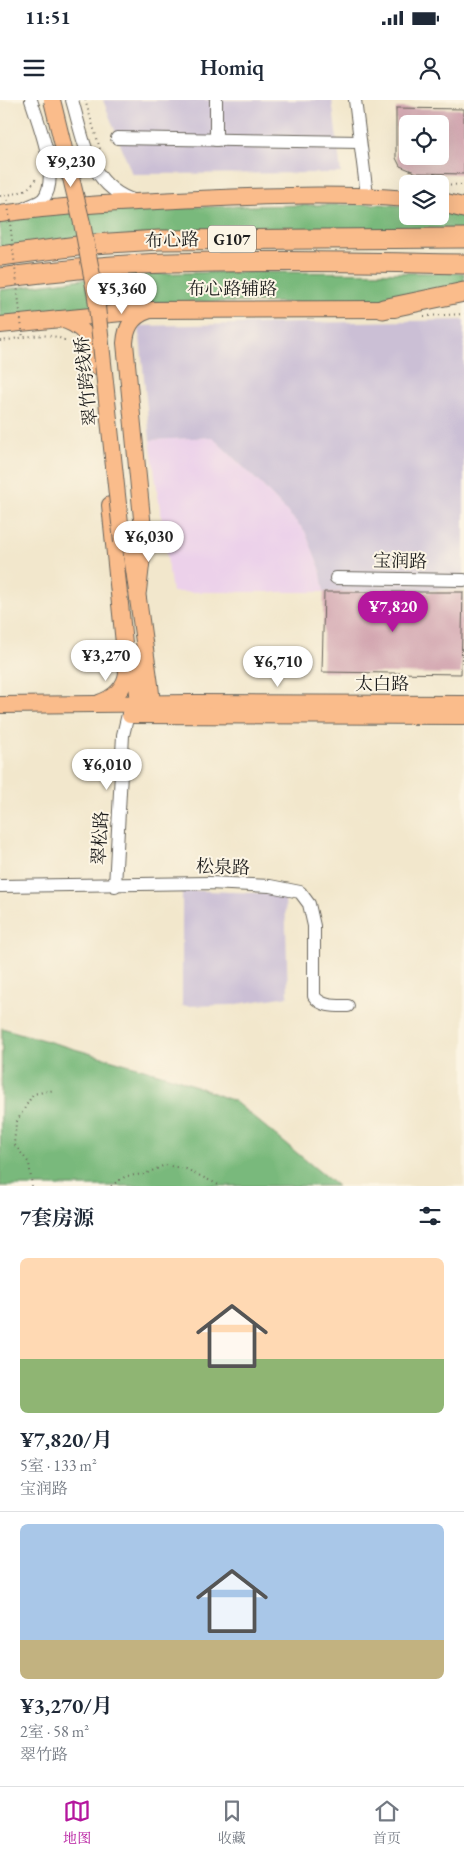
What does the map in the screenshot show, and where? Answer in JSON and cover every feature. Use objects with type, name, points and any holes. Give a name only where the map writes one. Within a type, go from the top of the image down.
[{"type":"highway","points":[[449,204],[464,208]]},
{"type":"highway","name":"布心路","points":[[0,256],[84,245],[159,240],[464,238]]},
{"type":"highway","name":"布心路","points":[[0,278],[78,269],[169,263],[360,261],[464,264]]},
{"type":"highway","points":[[383,309],[464,292]]},
{"type":"main road","name":"翠竹跨线桥","points":[[52,100],[82,224],[95,291],[126,542]]},
{"type":"main road","name":"翠竹跨线桥","points":[[59,100],[76,163],[100,273],[110,340],[126,542]]},
{"type":"main road","points":[[8,207],[367,195],[399,197]]},
{"type":"main road","points":[[449,203],[464,204]]},
{"type":"main road","name":"布心路辅路","points":[[0,326],[52,319],[152,310],[383,309],[430,307],[464,302]]},
{"type":"main road","points":[[139,708],[138,590],[144,539],[125,343],[132,320],[152,310]]},
{"type":"main road","points":[[52,319],[64,320],[80,329],[92,343],[96,353]]},
{"type":"main road","points":[[92,704],[110,698],[122,687],[126,679],[96,353],[97,341],[105,334],[119,335],[125,343]]},
{"type":"main road","points":[[116,566],[126,542]]},
{"type":"main road","points":[[126,542],[138,590]]},
{"type":"main road","points":[[126,542],[139,708]]},
{"type":"main road","name":"太白路","points":[[0,705],[92,704],[139,708],[464,716]]},
{"type":"main road","name":"太白路","points":[[0,716],[139,708],[464,704]]},
{"type":"street","points":[[8,207],[42,200],[48,188],[45,145],[32,100]]},
{"type":"street","points":[[72,100],[86,150],[98,177],[107,186],[138,202]]},
{"type":"street","points":[[216,100],[216,140]]},
{"type":"street","points":[[355,100],[367,195]]},
{"type":"street","points":[[117,138],[360,142]]},
{"type":"street","points":[[45,145],[58,168],[68,175],[76,173],[83,168],[87,161],[86,150]]},
{"type":"street","name":"宝润路","points":[[336,578],[464,580]]},
{"type":"street","name":"翠松路","points":[[116,886],[123,735],[139,708]]},
{"type":"street","name":"松泉路","points":[[0,886],[116,886],[209,883],[270,886],[300,892],[309,904],[314,926],[314,996],[318,1002],[333,1006],[348,1006]]},
{"type":"path","points":[[85,100],[103,159]]},
{"type":"path","points":[[0,196],[23,192],[32,187],[39,170]]},
{"type":"path","points":[[449,184],[464,185]]},
{"type":"path","points":[[7,195],[23,339]]},
{"type":"path","points":[[0,341],[46,335],[56,336],[64,340]]},
{"type":"path","points":[[32,1186],[29,1163],[14,1144],[16,1123],[33,1094],[55,1090]]},
{"type":"path","points":[[111,1186],[126,1176],[144,1174],[165,1165],[186,1170],[221,1186]]},
{"type":"shaded area","points":[[103,100],[332,100],[341,173],[132,174]]},
{"type":"shaded area","points":[[464,320],[464,590],[324,592],[320,568],[305,531],[263,486],[212,437],[150,440],[139,326]]},
{"type":"shaded area","points":[[212,437],[263,486],[305,531],[320,568],[324,592],[172,592],[150,440]]},
{"type":"shaded area","points":[[182,890],[285,894],[288,996],[231,1005],[182,1006]]},
{"type":"green space","points":[[379,204],[399,205],[399,225],[449,225],[449,211],[464,215],[464,230],[314,230],[140,235],[0,249],[0,218],[118,208]]},
{"type":"green space","points":[[221,272],[464,273],[464,287],[382,303],[138,302],[0,318],[0,290],[114,275]]},
{"type":"green space","points":[[2,1028],[175,1078],[234,1101],[337,1186],[0,1186]]},
{"type":"building","points":[[396,108],[464,109],[464,174],[417,173],[400,165],[449,165],[449,115],[399,115],[399,164],[396,158]]},
{"type":"building","points":[[324,592],[463,592],[461,674],[322,672]]}]
